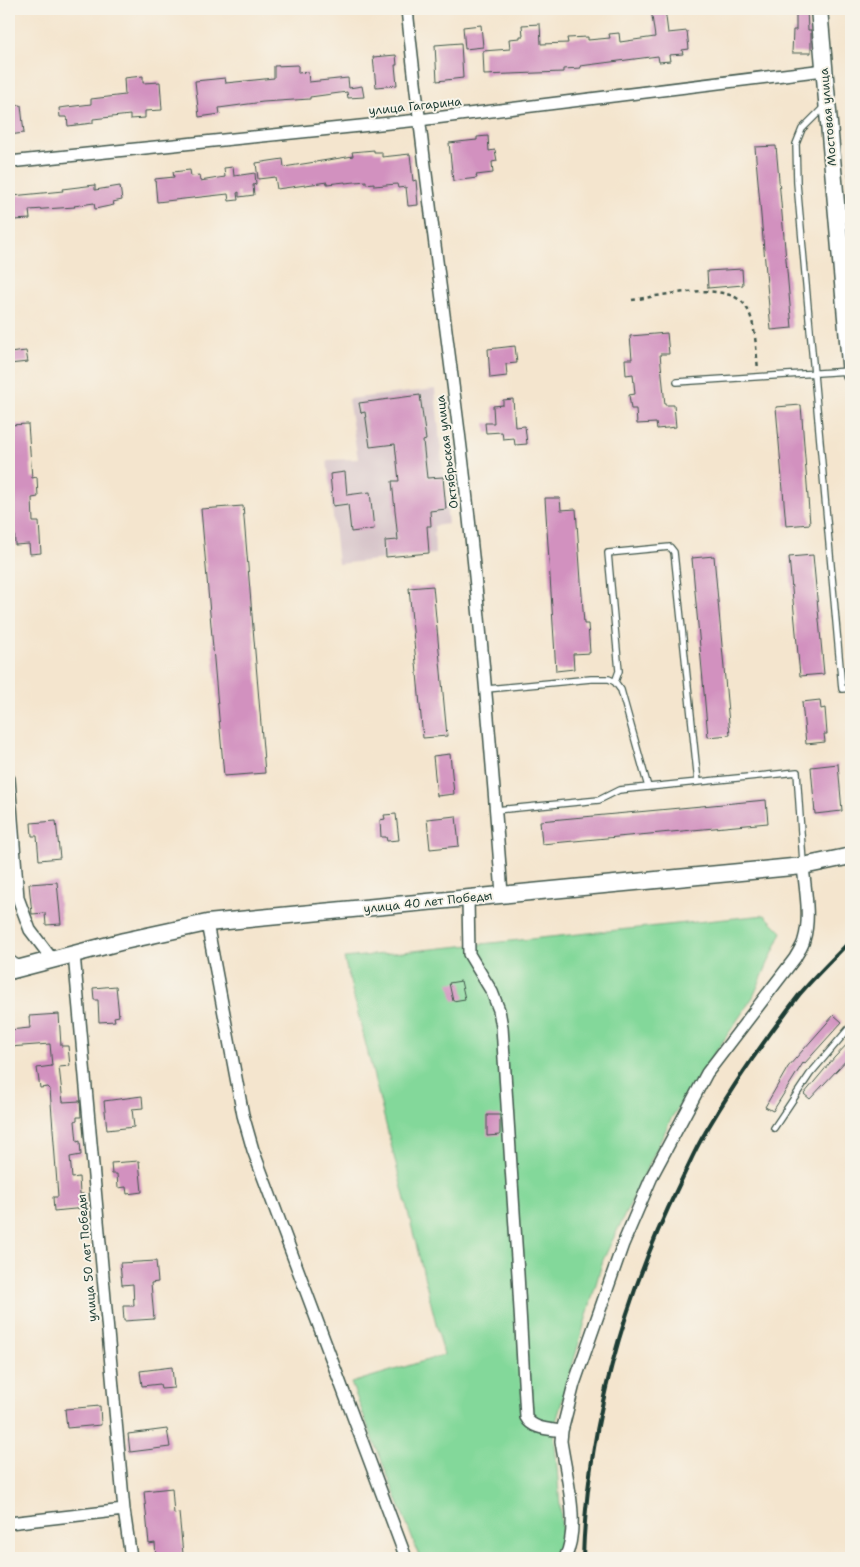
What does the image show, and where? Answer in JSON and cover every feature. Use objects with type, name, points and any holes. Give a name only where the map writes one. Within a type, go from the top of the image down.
[{"type":"street","name":"Октябрьская улица","points":[[407,9],[418,120],[461,449],[487,688],[502,894]]},
{"type":"street","name":"Мостовая улица","points":[[819,9],[827,104],[844,214],[851,375]]},
{"type":"street","name":"улица Гагарина","points":[[9,162],[418,120],[824,70]]},
{"type":"street","points":[[9,779],[13,899],[30,930],[52,959]]},
{"type":"street","name":"улица 40 лет Победы","points":[[16,969],[124,941],[207,923],[803,866],[851,856]]},
{"type":"street","points":[[566,1558],[572,1528],[572,1511],[561,1441],[574,1384],[623,1244],[653,1174],[707,1073],[795,958],[804,942],[807,918],[803,866]]},
{"type":"street","points":[[468,899],[469,954],[492,992],[499,1010],[502,1027],[526,1417],[529,1423],[562,1431]]},
{"type":"street","points":[[207,923],[243,1115],[252,1150],[406,1558]]},
{"type":"street","name":"улица 50 лет Победы","points":[[74,954],[124,1510],[130,1558]]},
{"type":"street","points":[[9,1523],[124,1510]]},
{"type":"lane","points":[[827,104],[802,129],[796,144],[797,183],[842,689],[851,688]]},
{"type":"lane","points":[[677,382],[851,370]]},
{"type":"lane","points":[[615,682],[618,671],[607,559],[608,553],[670,547],[674,552],[698,782]]},
{"type":"lane","points":[[487,688],[591,679],[609,679],[615,682],[621,690],[648,787]]},
{"type":"lane","points":[[496,810],[599,800],[619,790],[797,772],[803,866]]},
{"type":"lane","points":[[9,957],[16,969]]},
{"type":"lane","points":[[774,1128],[810,1074],[851,1026]]},
{"type":"path","points":[[632,300],[692,291],[717,292],[729,295],[744,305],[753,324],[759,377]]},
{"type":"shaded area","points":[[435,389],[448,524],[434,526],[435,554],[338,564],[327,460],[358,459],[348,399]]},
{"type":"green space","points":[[765,915],[782,932],[753,997],[672,1117],[603,1260],[554,1429],[564,1558],[420,1558],[351,1383],[444,1355],[344,958]]},
{"type":"building","points":[[651,9],[665,9],[668,33],[687,31],[689,49],[682,50],[683,54],[669,55],[670,61],[659,62],[658,56],[580,66],[581,68],[563,69],[563,72],[484,75],[483,51],[510,49],[509,39],[523,36],[522,25],[540,24],[541,44],[568,43],[567,38],[588,37],[588,40],[610,38],[609,34],[619,33],[620,42],[655,37]]},
{"type":"building","points":[[796,9],[807,9],[808,30],[811,30],[811,53],[792,53],[793,30],[796,30]]},
{"type":"building","points":[[481,25],[483,47],[465,49],[463,27]]},
{"type":"building","points":[[461,43],[463,78],[437,81],[435,45]]},
{"type":"building","points":[[396,55],[397,85],[376,87],[373,57]]},
{"type":"building","points":[[298,65],[298,73],[308,72],[309,82],[348,78],[349,88],[362,86],[364,97],[348,98],[347,92],[310,97],[310,99],[263,102],[219,108],[220,114],[199,117],[195,81],[225,78],[226,83],[274,78],[274,66]]},
{"type":"building","points":[[143,76],[143,83],[160,82],[162,110],[145,111],[145,118],[130,119],[130,115],[93,119],[93,123],[68,126],[67,117],[60,117],[59,108],[91,104],[91,99],[125,95],[124,78]]},
{"type":"building","points":[[21,105],[24,133],[9,135],[9,106]]},
{"type":"building","points":[[488,136],[489,151],[495,150],[497,161],[492,162],[493,173],[476,175],[477,178],[453,181],[449,143],[477,140],[477,137]]},
{"type":"building","points":[[776,146],[792,328],[771,330],[755,147]]},
{"type":"building","points":[[374,150],[374,152],[382,152],[382,157],[410,154],[413,181],[416,180],[418,205],[408,206],[406,187],[398,188],[397,184],[374,186],[374,183],[366,184],[366,181],[327,184],[327,182],[277,189],[275,177],[258,179],[256,163],[283,159],[284,167],[353,156],[352,152]]},
{"type":"building","points":[[233,167],[234,176],[255,173],[254,195],[239,197],[239,192],[237,193],[238,200],[229,201],[228,194],[157,202],[155,179],[174,177],[173,172],[190,170],[191,176],[199,175],[200,181],[225,177],[224,168]]},
{"type":"building","points":[[95,185],[95,190],[120,186],[122,200],[113,202],[114,205],[95,209],[94,203],[75,207],[29,210],[30,219],[14,220],[12,196],[63,191],[62,189]]},
{"type":"building","points":[[742,269],[743,285],[708,288],[707,271]]},
{"type":"building","points":[[667,333],[669,354],[660,354],[665,405],[674,405],[676,427],[657,429],[656,423],[637,424],[636,409],[631,409],[629,395],[635,394],[633,374],[626,375],[625,359],[632,359],[630,336]]},
{"type":"building","points":[[515,346],[517,363],[506,364],[507,376],[490,378],[488,349]]},
{"type":"building","points":[[26,351],[28,362],[9,364],[9,353]]},
{"type":"building","points":[[420,395],[426,440],[423,441],[427,478],[443,477],[446,509],[430,511],[431,526],[427,526],[429,553],[386,557],[385,541],[398,540],[392,481],[399,481],[395,444],[370,447],[365,412],[361,413],[359,403]]},
{"type":"building","points":[[513,399],[515,427],[525,426],[527,444],[515,445],[514,438],[503,439],[502,432],[486,433],[485,423],[494,423],[493,406],[503,405],[503,400]]},
{"type":"building","points":[[801,405],[810,524],[786,526],[776,407]]},
{"type":"building","points":[[28,424],[32,478],[37,477],[38,497],[32,498],[33,522],[39,522],[41,553],[30,554],[29,544],[15,545],[12,477],[9,477],[9,425]]},
{"type":"building","points":[[345,472],[347,495],[370,492],[374,529],[351,532],[348,504],[333,506],[330,474]]},
{"type":"building","points":[[545,498],[560,498],[561,510],[576,509],[584,624],[588,624],[590,653],[573,654],[574,669],[556,671]]},
{"type":"building","points":[[243,506],[265,773],[224,776],[201,509]]},
{"type":"building","points":[[813,555],[824,674],[800,676],[789,557]]},
{"type":"building","points":[[714,556],[730,735],[708,737],[692,558]]},
{"type":"building","points":[[433,586],[447,736],[423,738],[409,588]]},
{"type":"building","points":[[820,700],[821,709],[825,708],[827,734],[824,734],[825,742],[806,744],[802,702]]},
{"type":"building","points":[[450,754],[454,794],[437,796],[433,756]]},
{"type":"building","points":[[838,764],[842,811],[815,814],[811,767]]},
{"type":"building","points":[[766,800],[768,823],[542,844],[540,821]]},
{"type":"building","points":[[396,814],[399,840],[387,841],[386,837],[381,837],[380,820],[385,819],[384,815]]},
{"type":"building","points":[[456,816],[459,846],[430,849],[427,819]]},
{"type":"building","points":[[56,821],[60,858],[39,860],[37,836],[32,836],[31,823]]},
{"type":"building","points":[[57,882],[61,924],[46,925],[45,913],[32,914],[29,884]]},
{"type":"building","points":[[461,981],[465,999],[453,1001],[449,983]]},
{"type":"building","points":[[116,986],[119,1016],[114,1017],[115,1021],[99,1022],[98,1000],[94,1000],[93,988]]},
{"type":"building","points":[[59,1014],[61,1046],[68,1046],[70,1066],[59,1067],[63,1102],[80,1101],[81,1117],[77,1117],[75,1121],[77,1142],[80,1141],[81,1155],[70,1157],[72,1178],[79,1177],[80,1194],[84,1194],[85,1208],[54,1211],[53,1197],[58,1197],[50,1089],[48,1087],[40,1088],[37,1068],[52,1066],[50,1044],[9,1047],[9,1030],[30,1028],[29,1016]]},
{"type":"building","points":[[834,1015],[842,1022],[803,1063],[773,1111],[765,1107],[788,1067]]},
{"type":"building","points":[[851,1040],[851,1055],[810,1099],[804,1094]]},
{"type":"building","points":[[142,1096],[143,1108],[132,1109],[134,1127],[107,1130],[104,1101]]},
{"type":"building","points":[[487,1115],[500,1115],[500,1135],[487,1136]]},
{"type":"building","points":[[139,1161],[142,1192],[127,1194],[126,1187],[118,1188],[117,1174],[112,1174],[111,1163]]},
{"type":"building","points":[[156,1261],[158,1282],[151,1283],[154,1319],[124,1321],[123,1306],[134,1306],[133,1284],[122,1285],[120,1263]]},
{"type":"building","points":[[172,1367],[174,1388],[161,1389],[160,1384],[142,1386],[140,1371]]},
{"type":"building","points":[[100,1406],[101,1425],[67,1428],[65,1409]]},
{"type":"building","points":[[167,1429],[170,1447],[130,1452],[128,1434]]},
{"type":"building","points":[[172,1488],[174,1514],[179,1513],[183,1554],[178,1555],[179,1558],[156,1558],[155,1543],[149,1544],[144,1491]]},
{"type":"railway","points":[[583,1558],[586,1510],[600,1413],[625,1319],[641,1272],[660,1227],[698,1145],[738,1080],[799,995],[851,940]]}]
